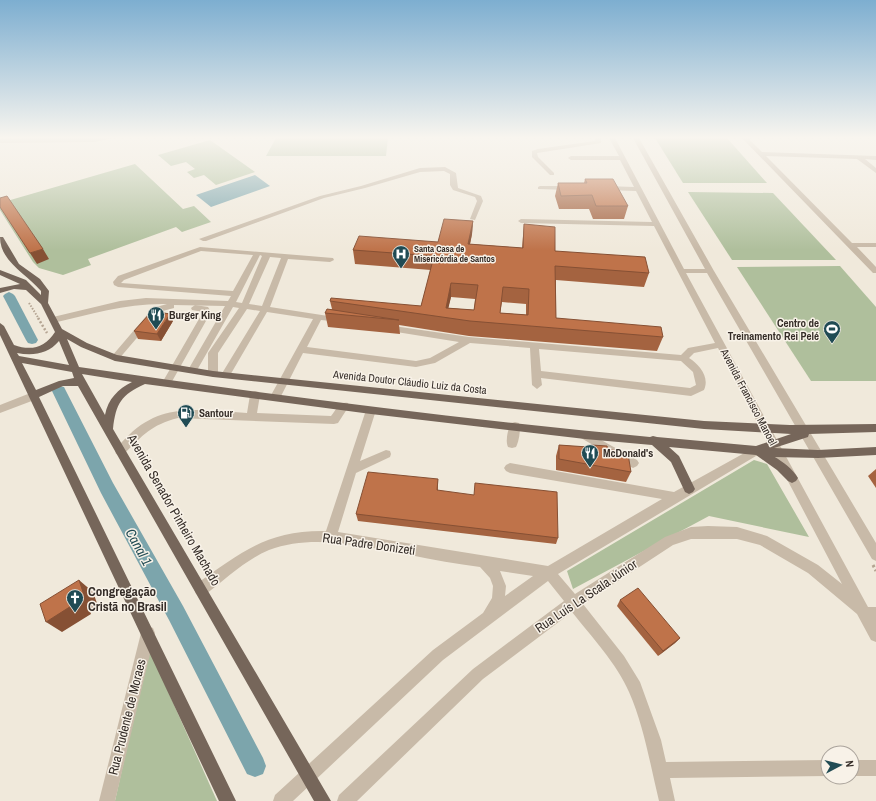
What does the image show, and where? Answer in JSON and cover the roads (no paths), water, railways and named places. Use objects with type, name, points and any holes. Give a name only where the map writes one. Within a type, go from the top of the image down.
[{"type":"main road","name":"Avenida Senador Pinheiro Machado","points":[[0,239],[16,265],[37,281],[45,291],[44,303],[59,332],[81,383],[323,801]]},
{"type":"main road","points":[[0,272],[23,282],[44,303]]},
{"type":"main road","points":[[0,291],[19,286],[31,289]]},
{"type":"main road","points":[[1,329],[8,348],[33,396],[228,801]]},
{"type":"main road","points":[[8,348],[22,352],[34,352],[52,343],[59,332]]},
{"type":"main road","name":"Avenida Doutor Cláudio Luiz da Costa","points":[[59,332],[84,345],[115,358],[213,374],[704,425],[804,432]]},
{"type":"main road","points":[[8,348],[76,370],[371,410],[585,434],[757,450],[776,448],[818,454],[876,451]]},
{"type":"main road","points":[[108,429],[108,416],[115,398],[122,392],[144,380]]},
{"type":"main road","points":[[33,396],[65,382],[74,381],[81,383]]},
{"type":"main road","points":[[776,448],[804,432],[876,428]]},
{"type":"main road","points":[[653,440],[675,459],[689,489]]},
{"type":"main road","points":[[757,450],[773,460],[792,478]]},
{"type":"street","points":[[203,239],[322,198],[402,175]]},
{"type":"street","points":[[453,175],[453,185],[455,188],[478,196],[480,201],[473,219]]},
{"type":"street","name":"Avenida Francisco Manoel","points":[[632,175],[656,224],[684,271],[720,345],[792,478],[868,612],[876,635]]},
{"type":"street","points":[[656,175],[708,271],[818,454],[876,555]]},
{"type":"street","points":[[782,175],[876,271]]},
{"type":"street","points":[[540,188],[580,188]]},
{"type":"street","points":[[595,188],[639,189]]},
{"type":"street","points":[[521,221],[656,224]]},
{"type":"street","points":[[851,245],[876,245]]},
{"type":"street","points":[[236,294],[118,285],[117,282],[121,278],[200,249],[330,260]]},
{"type":"street","points":[[194,370],[231,304],[245,275],[262,254]]},
{"type":"street","points":[[213,374],[213,353],[244,307],[262,254]]},
{"type":"street","points":[[226,375],[265,309],[285,256]]},
{"type":"street","points":[[684,271],[708,271]]},
{"type":"street","points":[[53,320],[120,304],[146,301],[231,304],[348,322]]},
{"type":"street","points":[[115,358],[156,310],[170,306],[205,309],[208,312],[167,383]]},
{"type":"street","points":[[275,397],[318,317]]},
{"type":"street","points":[[378,326],[469,340],[683,358],[696,366],[702,378],[701,387],[691,392],[536,374]]},
{"type":"street","points":[[300,349],[416,364],[432,361],[469,340]]},
{"type":"street","points":[[534,345],[537,385]]},
{"type":"street","points":[[683,358],[691,350],[720,345]]},
{"type":"street","points":[[251,417],[255,395]]},
{"type":"street","points":[[0,409],[33,396]]},
{"type":"street","points":[[120,451],[143,428],[160,419],[178,414],[334,420],[344,406]]},
{"type":"street","points":[[330,537],[371,410]]},
{"type":"street","points":[[512,444],[515,426]]},
{"type":"street","points":[[585,434],[633,463]]},
{"type":"street","points":[[281,801],[438,655],[549,572],[757,450]]},
{"type":"street","points":[[352,470],[386,454]]},
{"type":"street","points":[[510,468],[570,480],[641,490],[675,498]]},
{"type":"street","name":"Rua Luís La Scala Júnior","points":[[345,801],[478,674],[574,602],[669,541],[691,533],[737,533],[763,540],[813,569],[868,612]]},
{"type":"street","name":"Rua Padre Donizeti","points":[[201,589],[266,546],[296,538],[330,537],[549,572]]},
{"type":"street","points":[[481,561],[493,570],[500,588],[495,606],[484,621]]},
{"type":"street","points":[[549,572],[574,602],[628,674],[641,703],[653,740],[667,801]]},
{"type":"street","name":"Rua Prudente de Moraes","points":[[107,801],[148,633]]},
{"type":"street","points":[[660,770],[820,768]]},
{"type":"street","points":[[860,768],[876,768]]},
{"type":"water","points":[[254,175],[270,186],[211,207],[196,195]]},
{"type":"waterway","name":"Canal 1","points":[[9,296],[32,340]]},
{"type":"waterway","name":"Canal 1","points":[[59,391],[107,488],[176,613],[255,766]]},
{"type":"place","name":"Santa Casa de Misericórdia de Santos","points":[[401,269]]},
{"type":"place","name":"Burger King","points":[[156,330]]},
{"type":"place","name":"Centro de Treinamento Rei Pelé","points":[[832,344]]},
{"type":"place","name":"Santour","points":[[186,428]]},
{"type":"place","name":"McDonald's","points":[[590,468]]},
{"type":"place","name":"Congregação Cristã no Brasil","points":[[75,613]]}]
